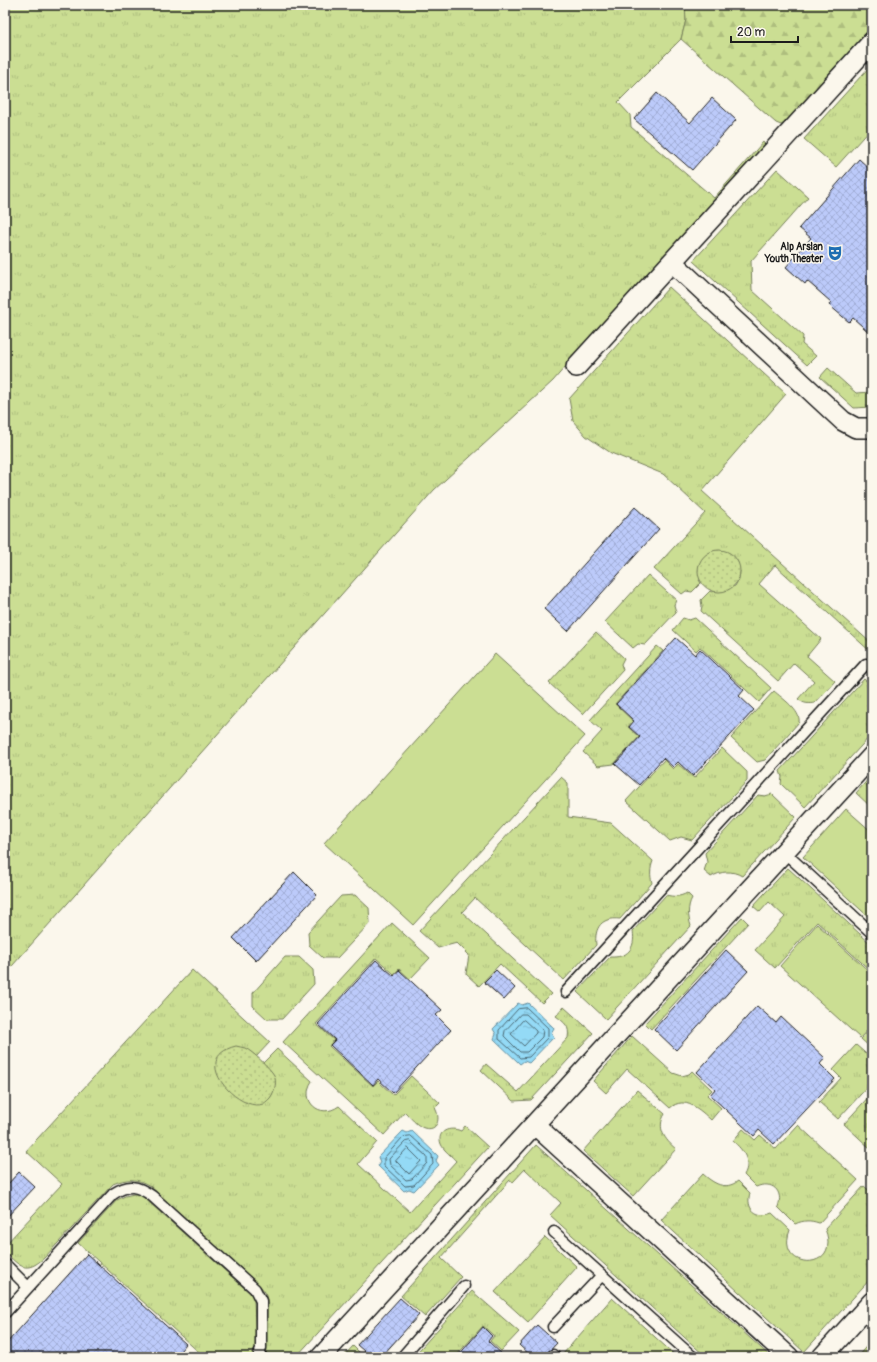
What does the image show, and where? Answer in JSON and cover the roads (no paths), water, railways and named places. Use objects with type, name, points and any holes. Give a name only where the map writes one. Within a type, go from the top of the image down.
[{"type":"street","points":[[576,367],[872,42]]},
{"type":"street","points":[[672,262],[843,421],[856,428],[872,428]]},
{"type":"street","points":[[321,1357],[872,756]]},
{"type":"street","points":[[535,1125],[789,1357]]},
{"type":"street","points":[[822,1357],[872,1302]]},
{"type":"lane","points":[[566,992],[866,664]]},
{"type":"lane","points":[[784,852],[872,933]]},
{"type":"lane","points":[[5,1313],[113,1194],[122,1188],[135,1187],[144,1190],[152,1196],[255,1289],[261,1301],[261,1348],[259,1357]]},
{"type":"lane","points":[[554,1232],[693,1357]]},
{"type":"lane","points":[[5,1264],[28,1287]]},
{"type":"lane","points":[[553,1327],[602,1275]]},
{"type":"lane","points":[[402,1357],[464,1286]]},
{"type":"water","points":[[518,1003],[522,1005],[528,1003],[554,1028],[551,1033],[554,1037],[529,1063],[524,1061],[520,1064],[494,1039],[496,1034],[493,1029]]},
{"type":"water","points":[[403,1131],[407,1133],[412,1131],[438,1156],[436,1161],[439,1165],[414,1191],[409,1189],[404,1191],[378,1166],[380,1162],[378,1157]]},
{"type":"place","name":"Alp Arslan Youth Theater","points":[[835,253]]}]
